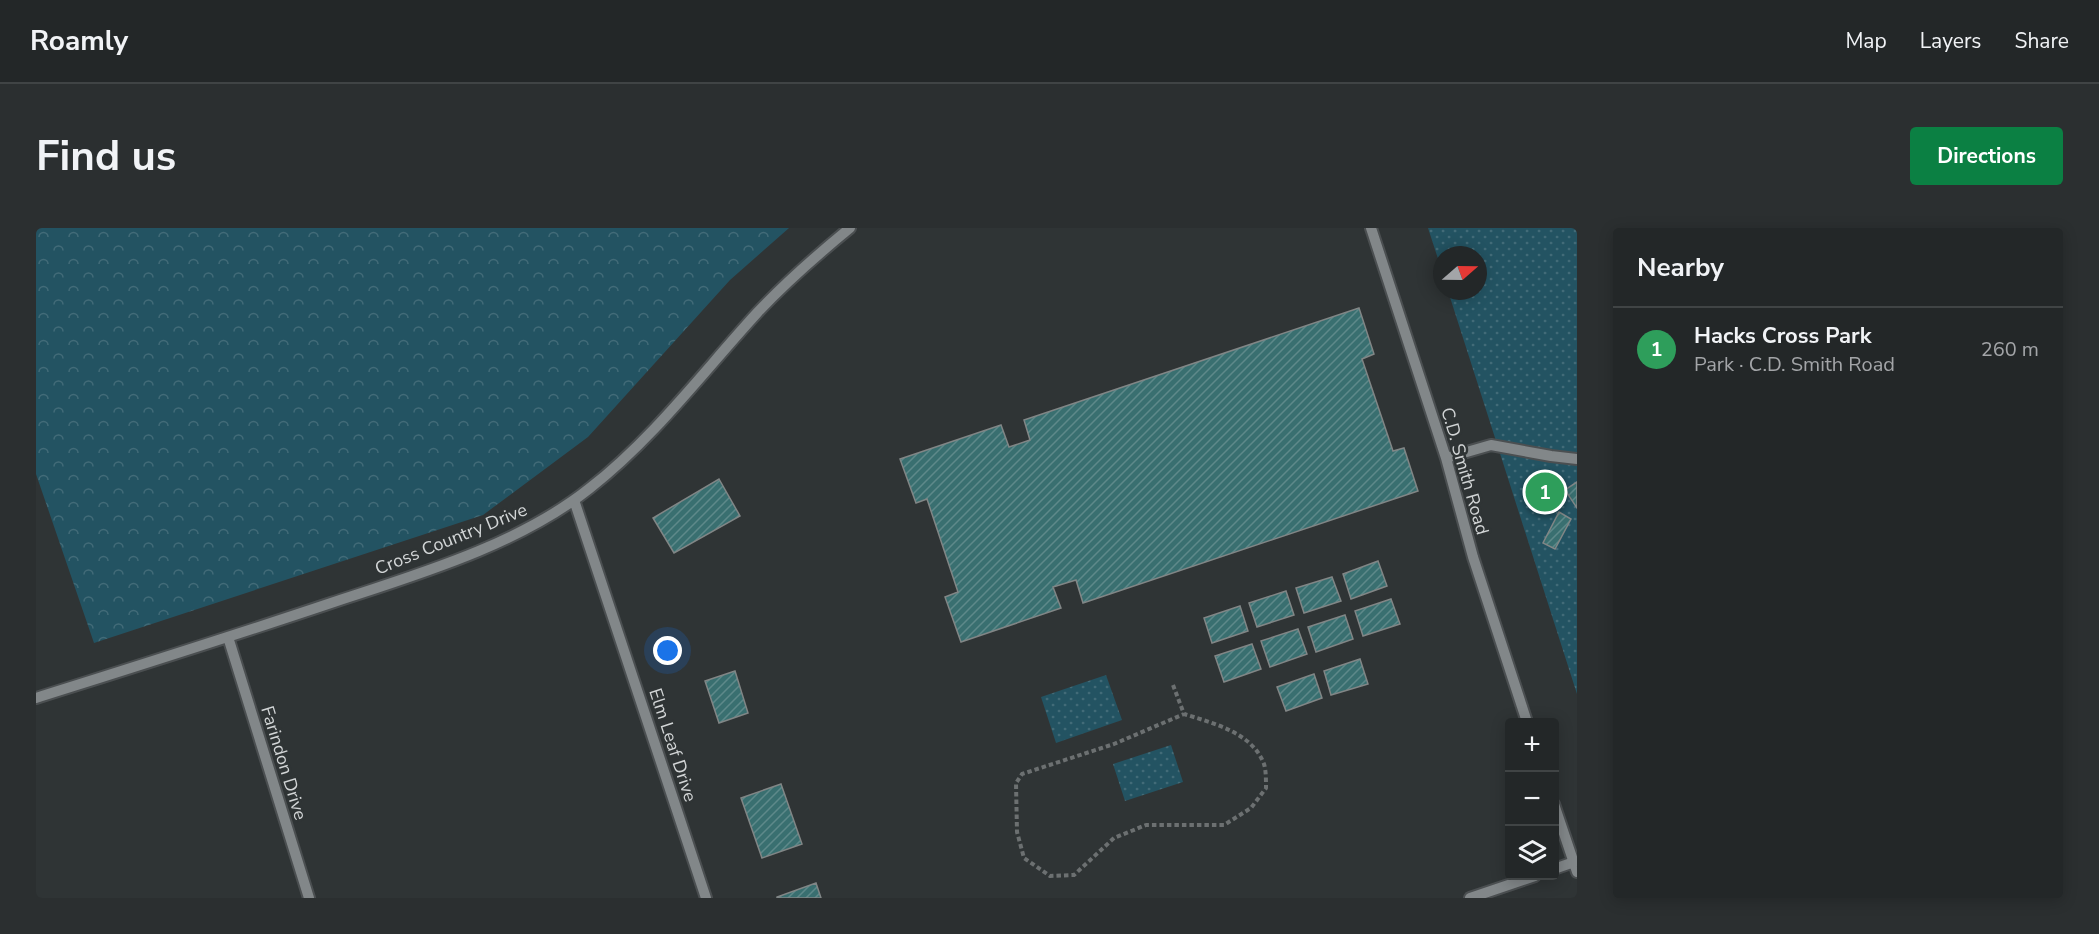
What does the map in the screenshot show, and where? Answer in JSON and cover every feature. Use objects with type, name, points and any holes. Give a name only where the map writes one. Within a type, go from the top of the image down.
[{"type":"street","name":"Cross Country Drive","points":[[36,698],[421,573],[509,537],[574,500],[609,473],[642,441],[787,282],[850,228]]},
{"type":"street","name":"C.D. Smith Road","points":[[1371,228],[1446,458],[1473,557],[1525,718]]},
{"type":"street","points":[[1446,458],[1491,445],[1577,459]]},
{"type":"street","name":"Elm Leaf Drive","points":[[574,500],[706,898]]},
{"type":"street","name":"Farindon Drive","points":[[228,637],[309,898]]},
{"type":"street","points":[[1559,819],[1575,867],[1559,868]]},
{"type":"street","points":[[1470,898],[1523,880]]},
{"type":"path","points":[[1173,685],[1184,714]]},
{"type":"path","points":[[1184,714],[1232,730],[1252,747],[1264,763],[1266,788],[1251,808],[1224,825],[1146,825],[1114,838],[1074,875],[1050,876],[1024,858],[1016,822],[1016,783],[1022,774],[1114,744],[1184,714]]},
{"type":"green space","points":[[36,228],[789,228],[730,280],[588,437],[483,515],[94,643],[36,474]]},
{"type":"green space","points":[[1428,228],[1577,228],[1577,694],[1451,300],[1487,300],[1487,246],[1434,246]]},
{"type":"green space","points":[[1106,675],[1122,720],[1056,743],[1041,697]]},
{"type":"green space","points":[[1171,745],[1183,782],[1125,801],[1113,764]]},
{"type":"building","points":[[1359,308],[1374,354],[1362,359],[1393,451],[1404,448],[1418,491],[1083,603],[1076,580],[1053,587],[1061,608],[961,642],[945,597],[958,592],[927,499],[916,503],[900,459],[1001,425],[1009,447],[1030,440],[1024,420]]},
{"type":"building","points":[[719,479],[740,516],[674,553],[653,518]]},
{"type":"building","points":[[1577,482],[1577,508],[1565,490]]},
{"type":"building","points":[[1559,512],[1571,519],[1555,549],[1543,543]]},
{"type":"building","points":[[1378,561],[1387,586],[1351,599],[1343,574]]},
{"type":"building","points":[[1332,577],[1341,601],[1304,613],[1296,588]]},
{"type":"building","points":[[1286,591],[1294,615],[1257,627],[1249,603]]},
{"type":"building","points":[[1391,599],[1400,624],[1363,636],[1355,611]]},
{"type":"building","points":[[1240,606],[1248,631],[1212,643],[1204,618]]},
{"type":"building","points":[[1345,615],[1353,639],[1316,652],[1308,627]]},
{"type":"building","points":[[1298,629],[1307,654],[1270,667],[1261,641]]},
{"type":"building","points":[[1252,644],[1261,669],[1224,682],[1215,656]]},
{"type":"building","points":[[1360,659],[1368,684],[1331,695],[1324,671]]},
{"type":"building","points":[[735,671],[748,713],[719,723],[705,681]]},
{"type":"building","points":[[1314,674],[1322,698],[1286,711],[1277,687]]},
{"type":"building","points":[[781,784],[802,844],[762,858],[741,798]]},
{"type":"building","points":[[816,883],[821,898],[777,898],[777,897]]},
{"type":"place","name":"Hacks Cross Park","points":[[1545,492]]}]
